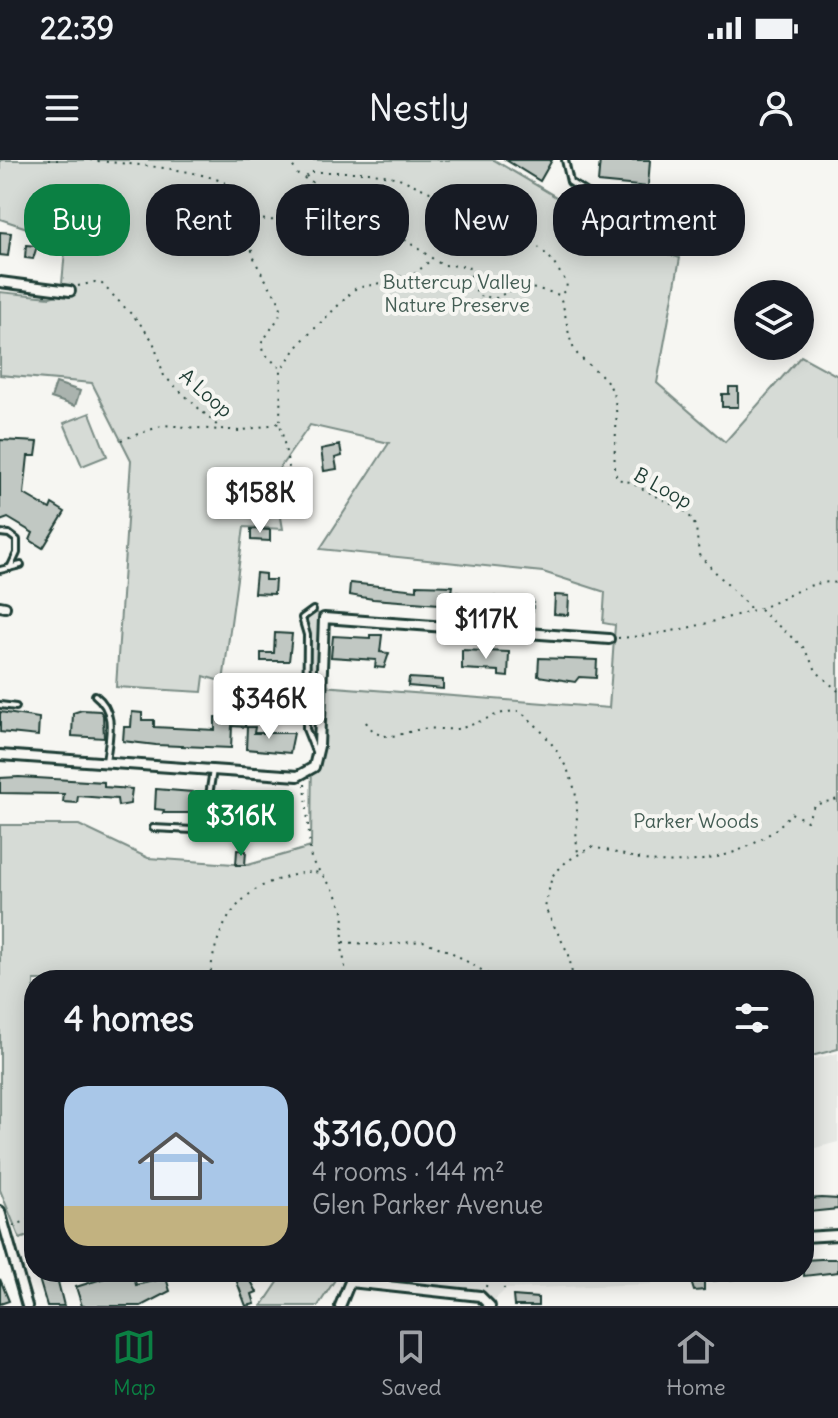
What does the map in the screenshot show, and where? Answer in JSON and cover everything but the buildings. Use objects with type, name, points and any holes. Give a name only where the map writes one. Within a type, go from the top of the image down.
[{"type":"street","points":[[0,282],[70,291]]},
{"type":"street","points":[[0,755],[304,778],[314,767],[318,755],[324,618],[609,639]]},
{"type":"street","points":[[0,1211],[27,1306]]},
{"type":"street","points":[[814,1236],[838,1235]]},
{"type":"street","points":[[340,1306],[350,1282],[480,1296],[490,1305]]},
{"type":"lane","points":[[565,160],[573,184]]},
{"type":"lane","points":[[0,533],[9,534],[17,540],[17,553],[10,568]]},
{"type":"lane","points":[[0,570],[21,565]]},
{"type":"lane","points":[[313,610],[302,618],[307,635],[307,738],[318,755]]},
{"type":"lane","points":[[95,695],[108,705],[111,716],[106,763]]},
{"type":"lane","points":[[0,705],[16,707]]},
{"type":"lane","points":[[153,828],[193,830],[204,827],[213,770]]},
{"type":"path","points":[[48,160],[61,160]]},
{"type":"path","points":[[90,160],[132,162],[163,171],[192,172],[225,184]]},
{"type":"path","points":[[289,160],[291,168],[317,184]]},
{"type":"path","name":"B Loop","points":[[306,178],[311,172],[358,170],[386,174],[430,192],[452,194],[476,214],[497,216],[531,240],[563,277],[566,290],[559,295],[568,314],[570,340],[576,353],[601,372],[614,394],[619,425],[617,479],[639,486],[688,513],[696,527],[699,555],[752,610]]},
{"type":"path","points":[[409,243],[442,265],[468,266],[478,296],[486,299],[498,298],[506,292],[522,288],[559,295]]},
{"type":"path","points":[[255,256],[281,306],[279,317],[261,344],[263,352],[281,369]]},
{"type":"path","points":[[297,507],[280,423],[281,369],[302,341],[344,304],[356,288],[377,284],[393,276],[411,277],[432,259]]},
{"type":"path","name":"A Loop","points":[[70,291],[85,282],[95,282],[120,300],[153,341],[164,376],[221,429],[239,431],[280,423]]},
{"type":"path","points":[[121,440],[164,425],[200,431],[221,429]]},
{"type":"path","points":[[609,639],[694,628],[759,609],[817,581],[838,583]]},
{"type":"path","points":[[759,609],[803,647],[817,672],[838,691]]},
{"type":"path","points":[[366,722],[381,735],[392,737],[419,729],[463,728],[506,711],[519,711],[556,751],[573,778],[577,801],[574,832],[579,854]]},
{"type":"path","points":[[304,778],[311,860],[342,906],[346,970]]},
{"type":"path","points":[[571,970],[569,955],[545,908],[552,876],[579,854],[592,847],[661,862],[707,861],[755,843],[783,823],[791,813],[807,821],[814,805],[838,799]]},
{"type":"path","points":[[211,970],[212,957],[223,930],[234,908],[249,892],[262,883],[303,871],[323,874]]},
{"type":"path","points":[[342,942],[379,945],[423,941],[451,952],[481,970]]},
{"type":"path","points":[[6,1232],[24,1223]]},
{"type":"path","points":[[486,1287],[487,1282]]},
{"type":"path","points":[[503,1282],[504,1289]]},
{"type":"shaded area","points":[[56,383],[80,391],[75,406],[51,398]]},
{"type":"shaded area","points":[[838,1053],[838,1142],[814,1148],[814,1059]]},
{"type":"shaded area","points":[[350,1282],[651,1282],[506,1289],[489,1305],[486,1300]]},
{"type":"green space","points":[[0,160],[494,160],[534,184],[425,184],[425,256],[537,256],[537,186],[553,195],[553,256],[680,258],[657,383],[725,442],[797,360],[808,360],[838,376],[838,1049],[814,1055],[814,970],[24,970],[24,1238],[20,1239],[0,1190],[0,825],[79,825],[148,858],[248,865],[311,847],[312,748],[306,729],[307,635],[302,618],[313,610],[324,618],[322,686],[609,708],[615,625],[603,623],[605,592],[543,572],[320,549],[389,443],[310,425],[274,476],[283,529],[244,527],[223,682],[204,676],[202,692],[116,687],[131,460],[92,383],[0,375],[0,292],[50,297],[61,294],[65,256],[130,256],[130,184],[24,184],[24,227],[0,219]]},
{"type":"green space","points":[[90,413],[107,456],[82,466],[64,423]]},
{"type":"green space","points":[[278,1282],[334,1282],[318,1306],[262,1306]]},
{"type":"park label","name":"Buttercup Valley Nature Preserve","points":[[457,294]]},
{"type":"park label","name":"Parker Woods","points":[[696,821]]}]
